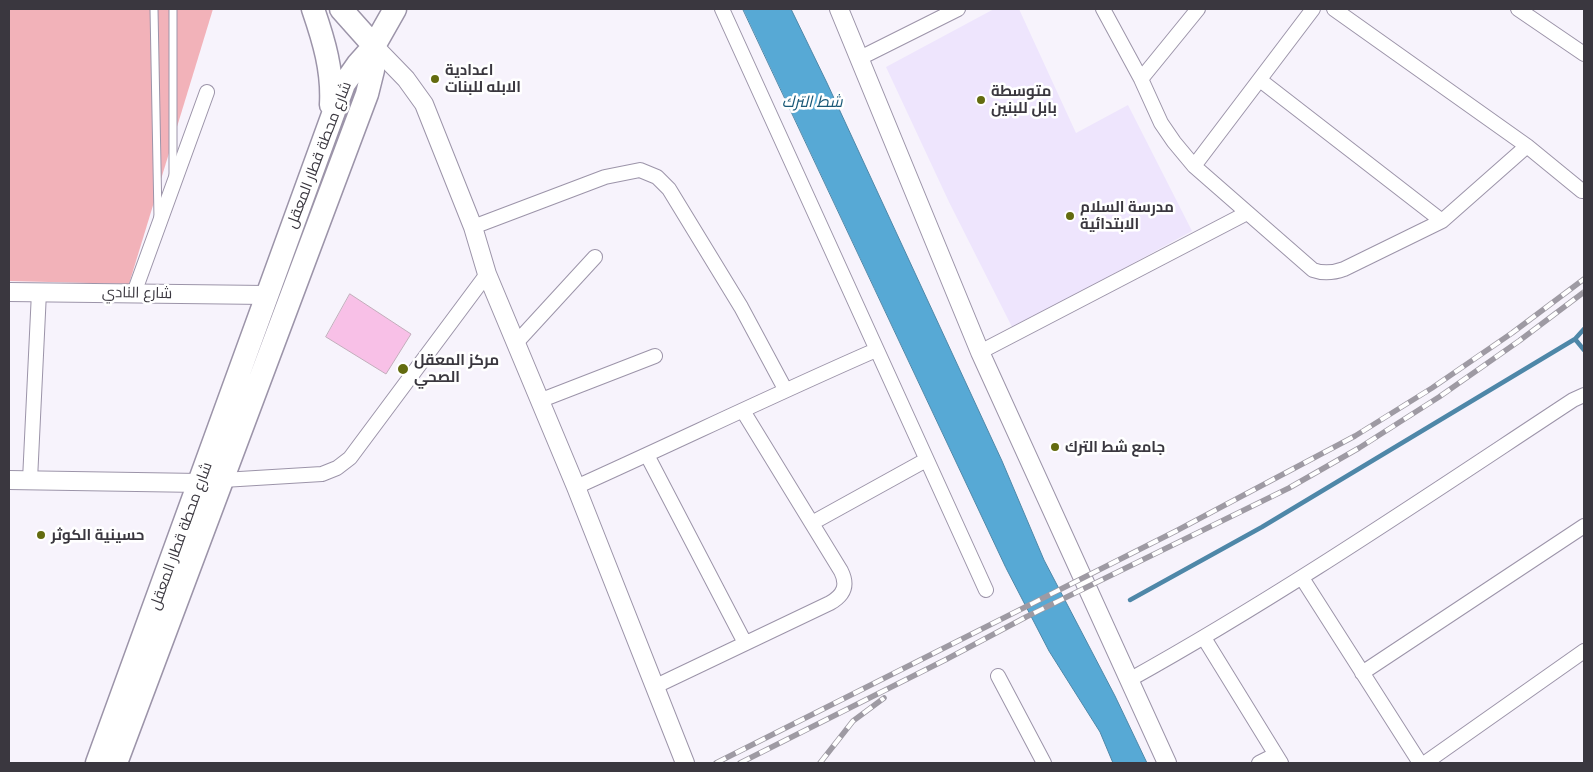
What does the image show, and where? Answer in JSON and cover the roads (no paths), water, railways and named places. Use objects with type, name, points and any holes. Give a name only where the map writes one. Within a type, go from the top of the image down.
[{"type":"main road","points":[[313,9],[329,65],[331,81],[330,123]]},
{"type":"main road","points":[[341,9],[374,46],[394,9]]},
{"type":"main road","name":"شارع محطة قطار المعقل","points":[[97,763],[344,84],[374,46]]},
{"type":"main road","name":"شارع محطة قطار المعقل","points":[[116,763],[367,94],[373,70],[374,46]]},
{"type":"street","points":[[722,9],[986,590]]},
{"type":"street","points":[[839,9],[980,352],[1167,763]]},
{"type":"street","points":[[1103,9],[1141,79],[1162,123],[1174,142],[1194,166],[1247,213],[1313,270],[1322,273],[1344,270],[1442,221],[1527,146]]},
{"type":"street","points":[[1141,79],[1198,9]]},
{"type":"street","points":[[1194,166],[1313,9]]},
{"type":"street","points":[[1334,9],[1527,146],[1582,191]]},
{"type":"street","points":[[1518,9],[1581,46]]},
{"type":"street","points":[[860,58],[952,10]]},
{"type":"street","points":[[374,46],[406,79],[424,104],[473,227],[487,274],[576,487],[685,763]]},
{"type":"street","points":[[1260,80],[1442,221]]},
{"type":"street","points":[[134,293],[207,92]]},
{"type":"street","points":[[473,227],[605,177],[640,170],[657,177],[669,189],[741,307],[785,389]]},
{"type":"street","points":[[980,352],[1247,213]]},
{"type":"street","points":[[516,343],[595,257]]},
{"type":"street","points":[[223,480],[322,474],[337,468],[350,458],[487,274]]},
{"type":"street","name":"شارع النادي","points":[[9,292],[266,295]]},
{"type":"street","points":[[30,480],[39,292]]},
{"type":"street","points":[[576,487],[744,411],[785,389],[876,350]]},
{"type":"street","points":[[540,400],[655,356]]},
{"type":"street","points":[[1129,680],[1204,638],[1302,578],[1573,400],[1584,395]]},
{"type":"street","points":[[656,686],[839,598],[844,590],[845,580],[841,571],[744,411]]},
{"type":"street","points":[[647,455],[745,644]]},
{"type":"street","points":[[812,523],[926,460]]},
{"type":"street","points":[[9,480],[200,483]]},
{"type":"street","points":[[1362,672],[1584,526]]},
{"type":"street","points":[[1302,578],[1420,763]]},
{"type":"street","points":[[1204,638],[1278,759],[1259,763]]},
{"type":"street","points":[[1425,763],[1584,651]]},
{"type":"street","points":[[998,676],[1039,762]]},
{"type":"lane","points":[[154,9],[158,228]]},
{"type":"lane","points":[[173,9],[174,184]]},
{"type":"water","name":"شط الترك","points":[[743,9],[791,9],[1002,461],[1044,560],[1115,696],[1147,763],[1113,763],[1100,732],[1049,651],[1006,568]]},
{"type":"waterway","points":[[1130,600],[1262,527],[1575,339],[1584,329]]},
{"type":"waterway","points":[[1575,339],[1584,350]]},
{"type":"railway","points":[[716,763],[1176,531],[1355,436],[1432,388],[1512,333],[1584,279]]},
{"type":"railway","points":[[740,763],[1026,617],[1289,488],[1359,448],[1439,397],[1519,341],[1584,292]]},
{"type":"railway","points":[[820,763],[853,721],[884,698]]},
{"type":"place","name":"اعدادية الابله للبنات","points":[[435,79]]},
{"type":"place","name":"متوسطة بابل للبنين","points":[[981,100]]},
{"type":"place","name":"مدرسة السلام الابتدائية","points":[[1070,216]]},
{"type":"place","name":"مركز المعقل الصحي","points":[[403,369]]},
{"type":"place","name":"جامع شط الترك","points":[[1055,447]]},
{"type":"place","name":"حسينية الكوثر","points":[[41,535]]}]
